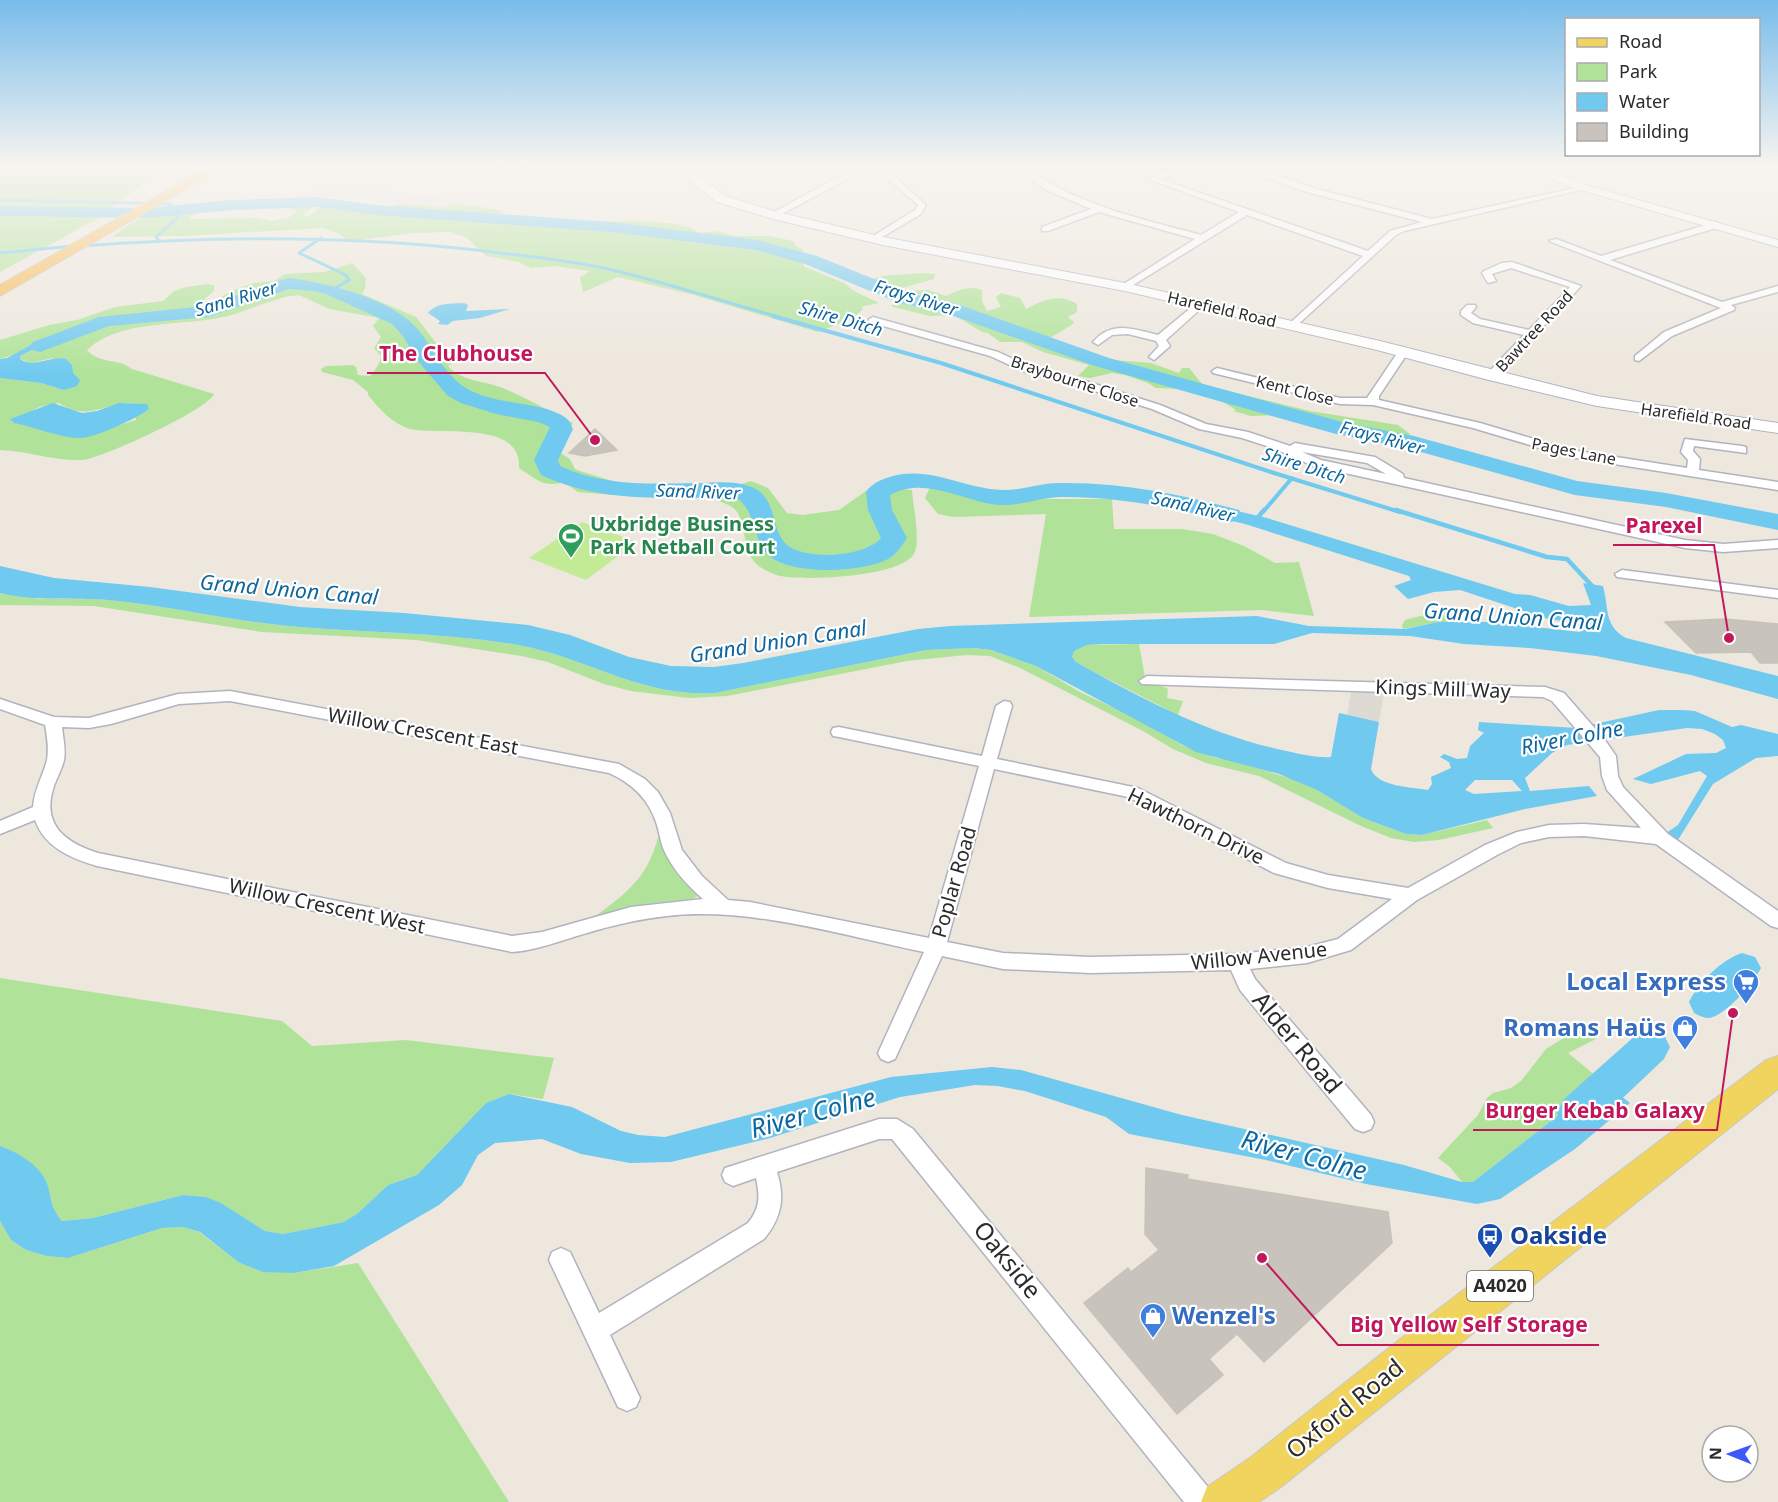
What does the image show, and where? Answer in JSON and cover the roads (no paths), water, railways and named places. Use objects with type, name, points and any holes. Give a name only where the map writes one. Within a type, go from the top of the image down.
[{"type":"highway","points":[[0,280],[86,235]]},
{"type":"highway","points":[[0,291],[97,235]]},
{"type":"main road","name":"Harefield Road","points":[[861,235],[1201,304],[1404,351],[1491,376],[1597,401],[1778,428]]},
{"type":"main road","name":"Oxford Road","points":[[1222,1502],[1266,1472],[1442,1331],[1778,1070]]},
{"type":"street","points":[[874,238],[879,235]]},
{"type":"street","points":[[1192,235],[1202,238]]},
{"type":"street","points":[[1125,287],[1207,235]]},
{"type":"street","points":[[1312,235],[1369,255]]},
{"type":"street","points":[[1293,326],[1391,235]]},
{"type":"street","points":[[1602,259],[1682,235]]},
{"type":"street","points":[[1749,235],[1778,244]]},
{"type":"street","points":[[1553,242],[1730,308],[1668,334],[1639,358]]},
{"type":"street","name":"Bawtree Road","points":[[1491,280],[1487,273],[1505,265],[1512,265],[1576,286],[1491,376]]},
{"type":"street","points":[[1721,305],[1778,289]]},
{"type":"street","points":[[1764,293],[1778,297]]},
{"type":"street","points":[[1160,339],[1201,304]]},
{"type":"street","points":[[1471,307],[1466,313],[1477,321],[1530,333]]},
{"type":"street","name":"Braybourne Close","points":[[873,320],[994,354],[1029,370],[1072,380],[1156,407],[1203,427],[1276,445],[1317,463],[1685,544],[1723,548],[1778,544]]},
{"type":"street","points":[[1098,342],[1109,332],[1128,331],[1160,339],[1165,346],[1154,357]]},
{"type":"street","points":[[1373,402],[1373,396],[1404,351]]},
{"type":"street","name":"Kent Close","points":[[1217,371],[1340,401],[1373,402]]},
{"type":"street","name":"Pages Lane","points":[[1373,402],[1476,425],[1570,453],[1778,486]]},
{"type":"street","points":[[1692,472],[1694,459],[1687,452],[1689,442],[1742,450]]},
{"type":"street","points":[[1622,574],[1778,594]]},
{"type":"street","name":"Kings Mill Way","points":[[1147,681],[1545,692],[1558,697],[1599,744],[1608,756],[1610,776],[1616,790],[1662,839]]},
{"type":"street","name":"Willow Crescent East","points":[[0,704],[53,722],[102,721],[178,699],[230,696],[613,768],[627,773],[647,789],[660,809],[671,847],[684,869],[723,906]]},
{"type":"street","name":"Poplar Road","points":[[888,1053],[936,947],[1004,706]]},
{"type":"street","points":[[0,828],[43,810],[44,791],[56,755],[53,722]]},
{"type":"street","name":"Hawthorn Drive","points":[[839,732],[1132,792],[1280,868],[1333,883],[1410,895]]},
{"type":"street","name":"Willow Crescent West","points":[[43,810],[45,822],[56,841],[69,850],[88,856],[500,942],[535,942],[591,924],[656,909],[723,906]]},
{"type":"street","name":"Willow Avenue","points":[[723,906],[750,909],[995,959],[1027,963],[1127,966],[1237,962],[1308,955],[1334,949],[1355,938],[1410,895],[1517,838],[1549,831],[1606,831],[1649,835],[1662,839],[1777,920]]},
{"type":"street","name":"Alder Road","points":[[1237,962],[1247,984],[1363,1122]]},
{"type":"street","name":"Oakside","points":[[734,1175],[879,1129],[897,1129],[999,1249],[1202,1502]]},
{"type":"street","points":[[594,1330],[756,1232],[770,1214],[772,1195],[764,1166]]},
{"type":"street","points":[[561,1260],[627,1398]]},
{"type":"water","points":[[464,303],[468,305],[466,311],[510,309],[480,318],[453,321],[447,325],[438,324],[440,321],[428,313],[440,305]]},
{"type":"water","points":[[31,345],[40,346],[20,356],[20,359],[31,363],[66,359],[72,365],[73,373],[80,380],[77,386],[64,390],[41,383],[0,378],[0,359],[7,358]]},
{"type":"water","points":[[53,403],[82,413],[97,411],[119,403],[147,404],[149,409],[115,427],[79,438],[14,423],[10,419]]},
{"type":"water","points":[[1190,500],[1267,518],[1515,594],[1530,595],[1569,606],[1591,605],[1583,583],[1603,586],[1611,622],[1614,628],[1626,638],[1778,676],[1778,699],[1691,675],[1596,656],[1530,648],[1464,644],[1410,636],[1312,633],[1274,644],[1104,644],[1087,645],[1074,651],[1072,657],[1076,662],[1180,716],[1234,737],[1316,757],[1331,757],[1339,713],[1379,722],[1371,769],[1375,775],[1387,783],[1428,790],[1432,784],[1431,777],[1451,768],[1449,762],[1440,757],[1444,754],[1457,759],[1467,758],[1470,746],[1484,733],[1478,730],[1479,722],[1576,728],[1659,710],[1695,711],[1732,727],[1741,725],[1778,734],[1778,756],[1756,758],[1713,784],[1676,843],[1666,833],[1678,825],[1707,776],[1700,771],[1651,784],[1633,779],[1686,754],[1716,753],[1726,748],[1723,740],[1702,729],[1687,728],[1567,745],[1552,753],[1525,778],[1530,791],[1589,786],[1597,796],[1525,809],[1422,835],[1406,834],[1363,818],[1317,790],[1279,774],[1196,752],[1036,666],[991,650],[974,648],[926,650],[715,693],[688,693],[638,683],[544,651],[518,645],[432,635],[288,626],[108,600],[40,598],[0,593],[0,566],[54,578],[150,587],[300,607],[404,613],[528,625],[570,635],[629,657],[671,666],[714,667],[918,629],[950,626],[1257,616],[1309,626],[1405,629],[1438,622],[1491,622],[1580,632],[1582,628],[1575,623],[1548,619],[1460,590],[1434,592],[1408,599],[1394,586],[1411,580],[1409,576],[1245,524],[1187,510]],"holes":[[[1475,780],[1512,780],[1522,791],[1474,794],[1465,790]]]},
{"type":"water","points":[[992,1067],[1021,1070],[1182,1115],[1404,1165],[1462,1182],[1473,1182],[1602,1081],[1630,1103],[1575,1149],[1500,1199],[1477,1204],[1366,1184],[1266,1160],[1129,1134],[1106,1117],[1025,1091],[975,1085],[900,1097],[770,1138],[671,1162],[630,1163],[581,1154],[542,1139],[495,1143],[478,1155],[462,1185],[439,1205],[334,1266],[294,1273],[263,1272],[238,1262],[200,1232],[183,1227],[162,1228],[68,1258],[47,1256],[26,1250],[11,1240],[0,1221],[0,1146],[20,1155],[38,1169],[46,1181],[53,1206],[62,1221],[93,1218],[183,1195],[206,1197],[221,1203],[265,1231],[283,1234],[344,1222],[358,1213],[388,1185],[417,1175],[486,1103],[509,1094],[572,1107],[621,1131],[665,1137],[891,1077]]},
{"type":"waterway","points":[[158,235],[156,237],[158,240]]},
{"type":"waterway","name":"Frays River","points":[[677,235],[757,245],[811,260],[906,299],[947,307],[1102,362],[1344,429],[1406,441],[1575,488],[1666,500],[1778,522]]},
{"type":"waterway","name":"Shire Ditch","points":[[82,246],[189,240],[319,239]]},
{"type":"waterway","name":"Shire Ditch","points":[[319,239],[402,243],[574,262],[654,281],[779,317]]},
{"type":"waterway","points":[[319,239],[299,253],[346,275],[349,280],[332,290]]},
{"type":"waterway","name":"Shire Ditch","points":[[0,253],[73,246]]},
{"type":"waterway","name":"Sand River","points":[[40,346],[106,321],[208,311],[288,283],[332,290],[399,320],[412,334],[424,356],[456,391],[469,398],[504,409],[544,416],[559,423],[562,429],[546,460],[549,470],[595,487],[619,490],[741,491],[756,502],[769,536],[779,551],[788,556],[813,561],[856,560],[883,551],[894,538],[878,505],[878,492],[892,484],[906,480],[936,482],[1004,498],[1059,490],[1124,494],[1188,504],[1230,515]]},
{"type":"waterway","name":"Shire Ditch","points":[[773,316],[941,363],[1292,478]]},
{"type":"waterway","points":[[1263,512],[1292,478]]},
{"type":"waterway","name":"Shire Ditch","points":[[1292,478],[1400,512]]},
{"type":"waterway","points":[[1255,521],[1264,510]]},
{"type":"waterway","name":"Shire Ditch","points":[[1396,510],[1547,557],[1567,559],[1595,589]]},
{"type":"waterway","name":"River Colne","points":[[1708,1002],[1742,968]]},
{"type":"waterway","name":"River Colne","points":[[1578,1113],[1650,1047]]},
{"type":"place","name":"The Clubhouse","points":[[595,440]]},
{"type":"place","name":"Uxbridge Business Park Netball Court","points":[[571,559]]},
{"type":"place","name":"Parexel","points":[[1729,638]]},
{"type":"place","name":"Local Express","points":[[1746,1005]]},
{"type":"place","name":"Burger Kebab Galaxy","points":[[1733,1013]]},
{"type":"place","name":"Romans Haüs","points":[[1685,1051]]},
{"type":"place","name":"Big Yellow Self Storage","points":[[1262,1258]]},
{"type":"place","name":"Oakside","points":[[1490,1259]]},
{"type":"place","name":"Wenzel's","points":[[1153,1339]]},
{"type":"water label","name":"Grand Union Canal","points":[[289,590]]},
{"type":"water label","name":"Grand Union Canal","points":[[1513,617]]},
{"type":"water label","name":"Grand Union Canal","points":[[778,642]]}]
